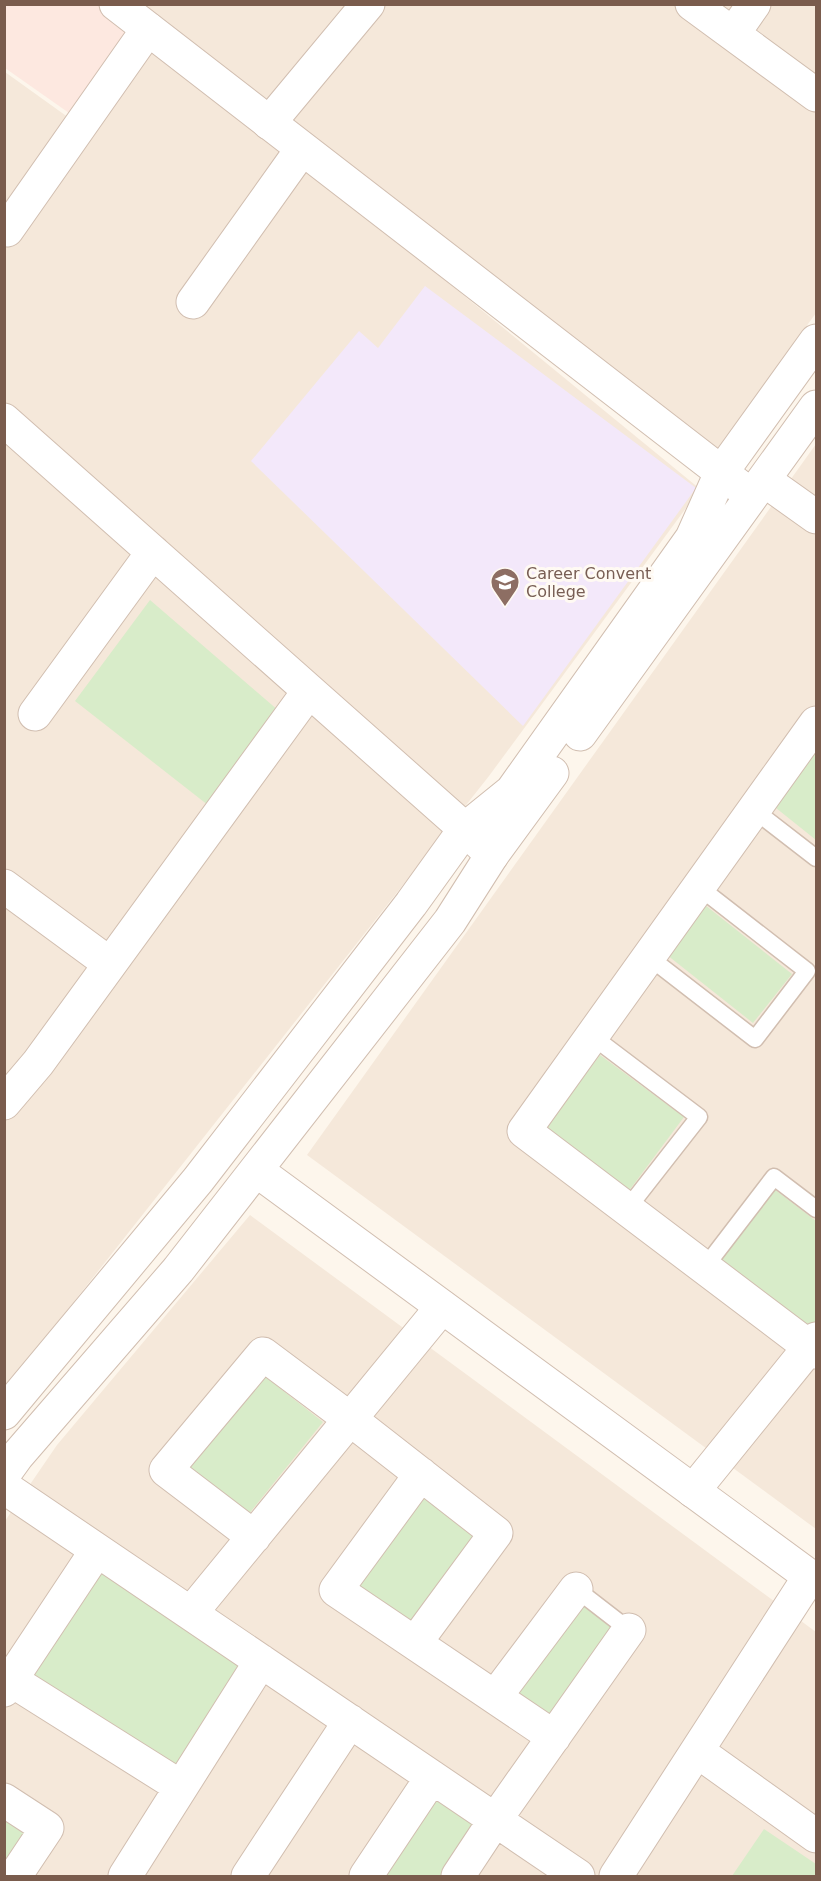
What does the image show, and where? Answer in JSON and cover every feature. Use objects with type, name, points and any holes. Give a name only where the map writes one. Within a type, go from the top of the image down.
[{"type":"street","points":[[116,4],[721,473],[758,488],[816,517]]},
{"type":"street","points":[[269,123],[368,4]]},
{"type":"street","points":[[692,4],[816,95]]},
{"type":"street","points":[[733,34],[754,4]]},
{"type":"street","points":[[7,230],[148,29]]},
{"type":"street","points":[[193,302],[303,149]]},
{"type":"street","points":[[4,1413],[198,1180],[411,904],[465,828],[512,791],[692,538],[721,473],[816,341]]},
{"type":"street","points":[[4,1474],[178,1270],[450,921],[492,855],[816,407]]},
{"type":"street","points":[[4,420],[465,828],[492,855]]},
{"type":"street","points":[[35,714],[153,552]]},
{"type":"street","points":[[4,1103],[38,1064],[309,691]]},
{"type":"street","points":[[693,1491],[814,1346],[524,1131],[816,723]]},
{"type":"street","points":[[4,886],[110,964]]},
{"type":"street","points":[[256,1170],[813,1579],[616,1876]]},
{"type":"street","points":[[191,1613],[442,1307]]},
{"type":"street","points":[[254,1537],[166,1470],[263,1354],[496,1533],[415,1643]]},
{"type":"street","points":[[421,1474],[336,1590],[554,1737]]},
{"type":"street","points":[[4,1487],[578,1876]]},
{"type":"street","points":[[98,1550],[8,1685],[181,1787]]},
{"type":"street","points":[[495,1697],[576,1590]]},
{"type":"street","points":[[458,1876],[629,1630]]},
{"type":"street","points":[[125,1876],[261,1661]]},
{"type":"street","points":[[248,1876],[350,1721]]},
{"type":"street","points":[[697,1751],[816,1836]]},
{"type":"street","points":[[366,1876],[432,1777]]},
{"type":"street","points":[[4,1800],[47,1828],[15,1876]]},
{"type":"lane","points":[[754,810],[816,858]]},
{"type":"lane","points":[[648,957],[755,1039],[807,971],[699,887]]},
{"type":"lane","points":[[592,1036],[699,1117],[627,1209]]},
{"type":"lane","points":[[705,1267],[774,1177],[816,1209]]},
{"type":"lane","points":[[576,1590],[629,1630]]},
{"type":"shaded area","points":[[5,5],[131,5],[164,33],[89,127],[5,68]]},
{"type":"shaded area","points":[[137,5],[816,5],[816,313],[717,449]]},
{"type":"shaded area","points":[[158,45],[700,489],[489,776],[5,1389],[5,72],[90,133]]},
{"type":"shaded area","name":"Career Convent College","points":[[425,286],[696,488],[523,726],[251,461],[359,331],[378,348]]},
{"type":"shaded area","points":[[816,444],[816,1529],[307,1155]]},
{"type":"shaded area","points":[[250,1215],[816,1632],[816,1876],[5,1876],[5,1521],[57,1445]]},
{"type":"green space","points":[[150,600],[279,711],[213,809],[75,701]]},
{"type":"green space","points":[[816,746],[816,840],[771,804]]},
{"type":"green space","points":[[705,905],[792,974],[753,1023],[667,955]]},
{"type":"green space","points":[[600,1055],[684,1117],[628,1192],[544,1130]]},
{"type":"green space","points":[[774,1189],[816,1221],[816,1326],[811,1334],[718,1263]]},
{"type":"green space","points":[[258,1371],[323,1422],[244,1520],[180,1469]]},
{"type":"green space","points":[[422,1491],[483,1534],[416,1628],[355,1584]]},
{"type":"green space","points":[[100,1569],[246,1663],[177,1771],[30,1677]]},
{"type":"green space","points":[[576,1601],[619,1631],[554,1724],[511,1694]]},
{"type":"green space","points":[[429,1796],[477,1827],[446,1876],[378,1876]]},
{"type":"green space","points":[[5,1815],[29,1831],[5,1868]]},
{"type":"green space","points":[[764,1829],[816,1864],[816,1876],[732,1876]]},
{"type":"place","name":"Career Convent College","points":[[505,608]]}]
